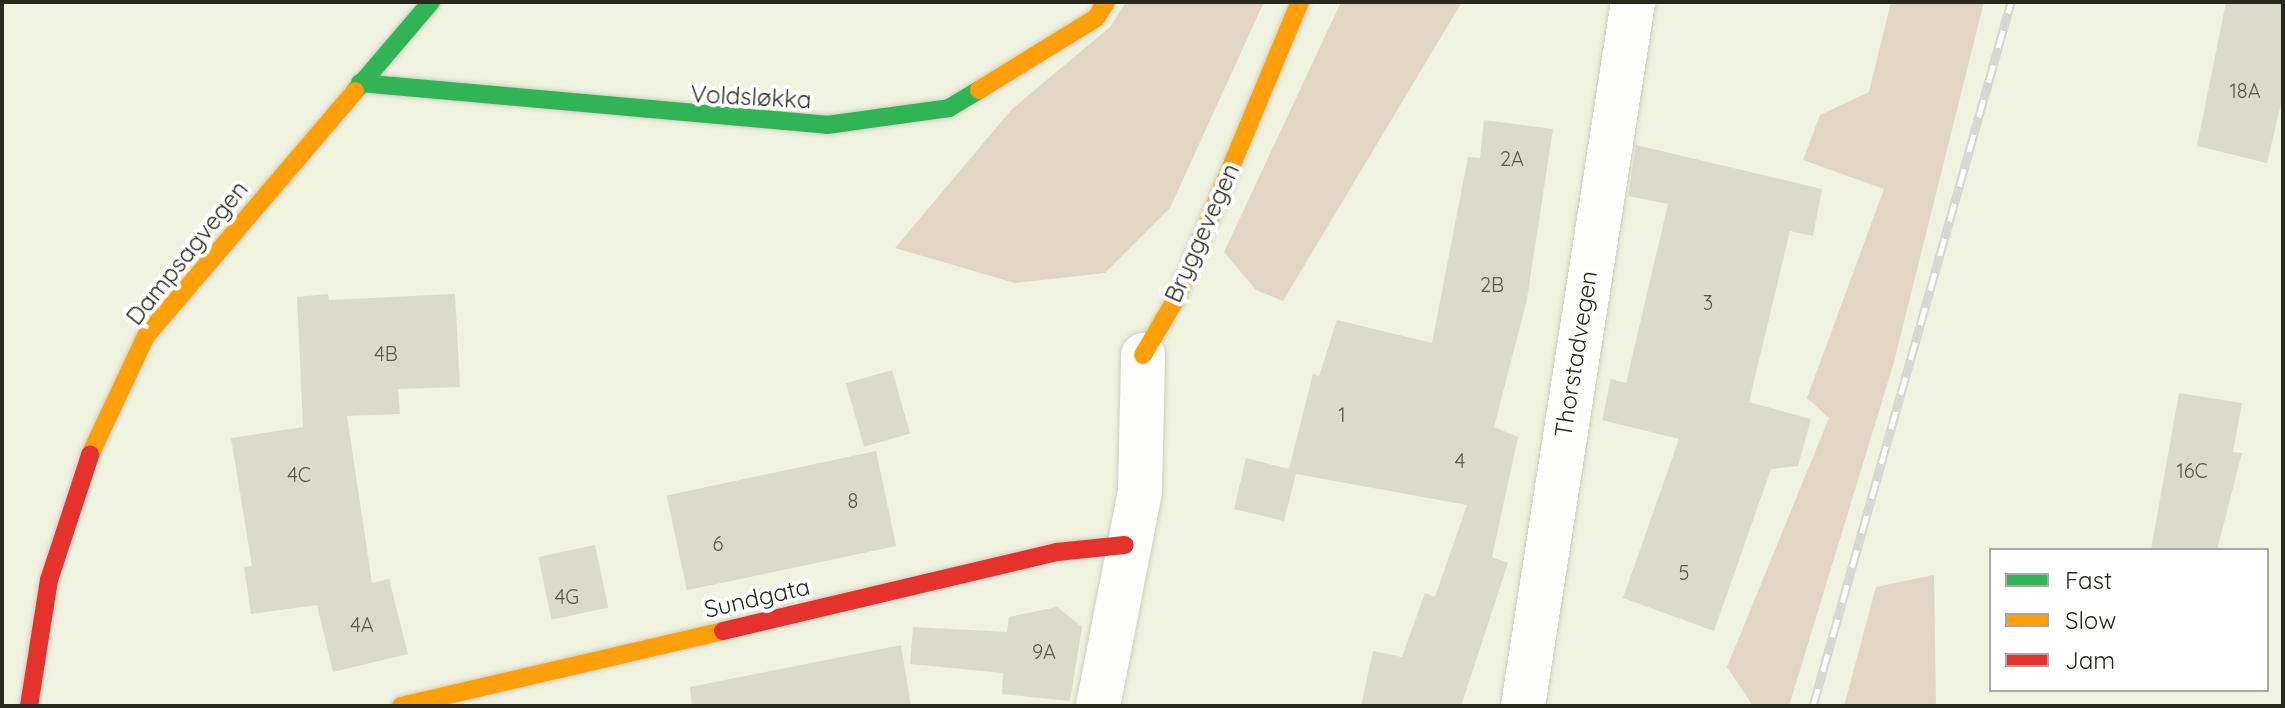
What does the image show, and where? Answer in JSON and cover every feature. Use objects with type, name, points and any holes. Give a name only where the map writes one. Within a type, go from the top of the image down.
[{"type":"street","name":"Dampsagvegen","points":[[29,706],[49,580],[95,438],[146,336],[431,2]]},
{"type":"street","name":"Voldsløkka","points":[[360,83],[827,125],[949,108],[1096,18],[1106,2]]},
{"type":"street","name":"Bryggevegen","points":[[1098,706],[1125,545],[1140,491],[1143,355],[1177,297],[1300,2]]},
{"type":"street","name":"Thorstadvegen","points":[[1523,706],[1633,2]]},
{"type":"street","name":"Sundgata","points":[[401,706],[1057,552],[1125,545]]},
{"type":"shaded area","points":[[1126,2],[1264,2],[1170,208],[1105,273],[1015,283],[895,248],[1012,109],[1110,27]]},
{"type":"shaded area","points":[[1341,2],[1462,2],[1283,301],[1256,290],[1224,252]]},
{"type":"shaded area","points":[[1891,2],[1984,2],[1894,362],[1789,706],[1753,706],[1727,667],[1829,418],[1807,398],[1884,189],[1803,160],[1820,115],[1869,92]]},
{"type":"shaded area","points":[[1934,575],[1936,706],[1844,706],[1876,587]]},
{"type":"building","points":[[2226,2],[2283,2],[2283,95],[2267,163],[2197,146]]},
{"type":"building","points":[[1484,120],[1553,129],[1527,299],[1494,427],[1518,437],[1492,557],[1508,563],[1461,706],[1361,706],[1373,651],[1402,657],[1425,593],[1435,597],[1467,505],[1296,474],[1284,521],[1234,509],[1246,458],[1289,469],[1313,374],[1319,376],[1337,320],[1432,343],[1468,157],[1480,158]]},
{"type":"building","points":[[1636,145],[1822,189],[1813,236],[1790,231],[1749,402],[1811,419],[1798,466],[1771,469],[1714,631],[1623,598],[1679,439],[1602,420],[1611,379],[1626,383],[1668,204],[1628,196]]},
{"type":"building","points":[[328,294],[329,300],[455,294],[460,387],[398,389],[400,414],[347,416],[372,583],[389,579],[408,654],[333,672],[317,605],[251,614],[244,567],[252,566],[231,438],[303,427],[297,297]]},
{"type":"building","points":[[892,370],[910,433],[864,447],[846,383]]},
{"type":"building","points":[[2179,393],[2242,403],[2233,452],[2242,453],[2218,548],[2151,548]]},
{"type":"building","points":[[876,451],[896,546],[687,590],[667,495]]},
{"type":"building","points":[[595,545],[608,608],[552,620],[538,557]]},
{"type":"building","points":[[1057,607],[1082,627],[1070,701],[1002,694],[1003,673],[910,664],[913,627],[1007,632],[1009,617]]},
{"type":"building","points":[[901,645],[911,706],[692,706],[690,687]]},
{"type":"railway","points":[[1813,706],[2011,2]]},
{"type":"traffic: fast","points":[[355,91],[431,2]]},
{"type":"traffic: fast","points":[[360,83],[827,125],[949,108],[979,90]]},
{"type":"traffic: slow","points":[[979,90],[1096,18],[1106,2]]},
{"type":"traffic: slow","points":[[1143,355],[1177,297],[1300,2]]},
{"type":"traffic: slow","points":[[90,455],[146,336],[355,91]]},
{"type":"traffic: slow","points":[[401,706],[723,631]]},
{"type":"traffic: jam","points":[[29,706],[49,580],[90,455]]},
{"type":"traffic: jam","points":[[723,631],[1057,552],[1125,545]]}]
